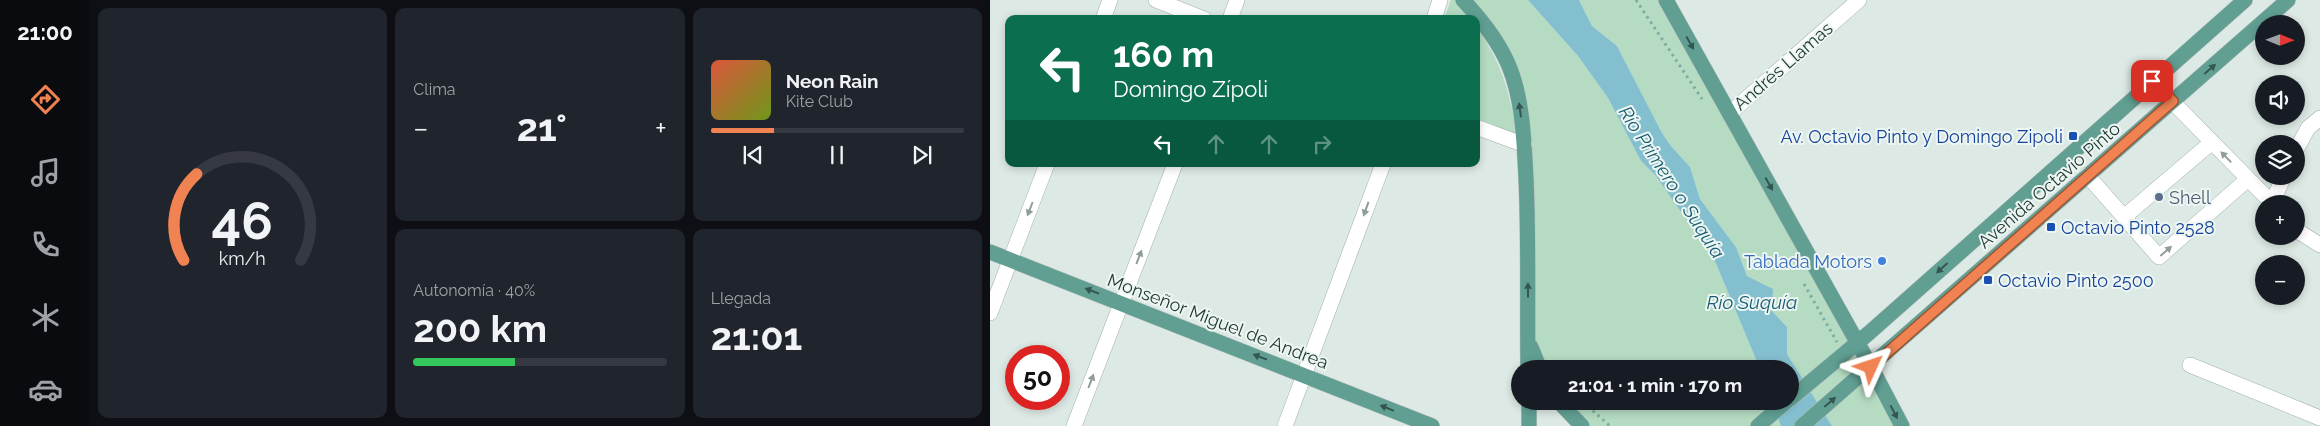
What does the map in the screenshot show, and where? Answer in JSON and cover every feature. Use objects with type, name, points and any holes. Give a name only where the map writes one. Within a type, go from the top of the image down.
[{"type":"main road","points":[[1463,0],[1474,15]]},
{"type":"main road","points":[[1666,0],[1902,426]]},
{"type":"main road","name":"Avenida Octavio Pinto","points":[[1799,389],[1839,347],[1857,343],[2245,0]]},
{"type":"main road","name":"Avenida Octavio Pinto","points":[[1802,426],[2288,0]]},
{"type":"main road","points":[[1480,22],[1501,50],[1509,66],[1517,92],[1525,145],[1528,227],[1528,360]]},
{"type":"main road","name":"Monseñor Miguel de Andrea","points":[[990,252],[1305,374],[1432,426]]},
{"type":"main road","points":[[1528,338],[1537,360]]},
{"type":"main road","points":[[1529,410],[1529,426]]},
{"type":"main road","points":[[1567,410],[1582,426]]},
{"type":"main road","points":[[1758,426],[1777,410]]},
{"type":"street","points":[[1104,15],[1110,0]]},
{"type":"street","points":[[1156,0],[1194,15]]},
{"type":"street","points":[[1231,15],[1237,0]]},
{"type":"street","points":[[1435,15],[1440,0]]},
{"type":"street","name":"Andrés Llamas","points":[[1730,113],[1859,0]]},
{"type":"street","points":[[2152,81],[2265,195]]},
{"type":"street","points":[[2304,135],[2308,128],[2320,118]]},
{"type":"street","points":[[1480,128],[1525,145]]},
{"type":"street","points":[[2124,217],[2212,142]]},
{"type":"street","points":[[990,313],[1046,167]]},
{"type":"street","points":[[1074,426],[1174,167]]},
{"type":"street","points":[[1284,426],[1382,167]]},
{"type":"street","points":[[2087,175],[2159,257],[2248,179]]},
{"type":"street","points":[[2305,236],[2320,245]]},
{"type":"street","points":[[2190,365],[2320,418]]},
{"type":"path","points":[[1636,0],[1706,106]]},
{"type":"path","points":[[1802,280],[1839,347]]},
{"type":"path","points":[[1592,410],[1610,426]]},
{"type":"green space","points":[[1451,0],[1455,0],[1467,15],[1445,15]]},
{"type":"green space","points":[[1463,0],[1528,0],[1578,56],[1608,98],[1641,161],[1656,176],[1715,261],[1756,360],[1537,360],[1528,338],[1517,92],[1480,29],[1480,15],[1472,15]]},
{"type":"green space","points":[[1579,0],[1666,0],[1902,426],[1832,426],[1799,373],[1799,360],[1791,360],[1787,354],[1787,327],[1772,311],[1769,287],[1747,276],[1736,247],[1700,199],[1690,167],[1662,133],[1617,46],[1592,26]]},
{"type":"green space","points":[[1480,32],[1493,53],[1503,78],[1511,103],[1517,134],[1480,120]]},
{"type":"green space","points":[[1567,410],[1775,410],[1781,426],[1582,426]]},
{"type":"water","name":"Río Suquía","points":[[1528,0],[1579,0],[1592,26],[1617,46],[1662,133],[1690,167],[1700,199],[1736,247],[1747,276],[1773,289],[1772,311],[1787,327],[1787,354],[1791,360],[1756,360],[1715,261],[1656,176],[1641,161],[1608,98],[1578,56]]},
{"type":"water","name":"Río Suquía","points":[[1799,373],[1832,426],[1781,426],[1775,410],[1799,410]]},
{"type":"place","name":"Av. Octavio Pinto y Domingo Zipoli","points":[[2073,136]]},
{"type":"place","name":"Shell","points":[[2159,197]]},
{"type":"place","name":"Octavio Pinto 2528","points":[[2051,227]]},
{"type":"place","name":"Tablada Motors","points":[[1882,261]]},
{"type":"place","name":"Octavio Pinto 2500","points":[[1988,280]]},
{"type":"route","points":[[1871,367],[2173,101],[2152,81]]},
{"type":"water label","name":"Río Primero o Suquía","points":[[1672,182]]}]
